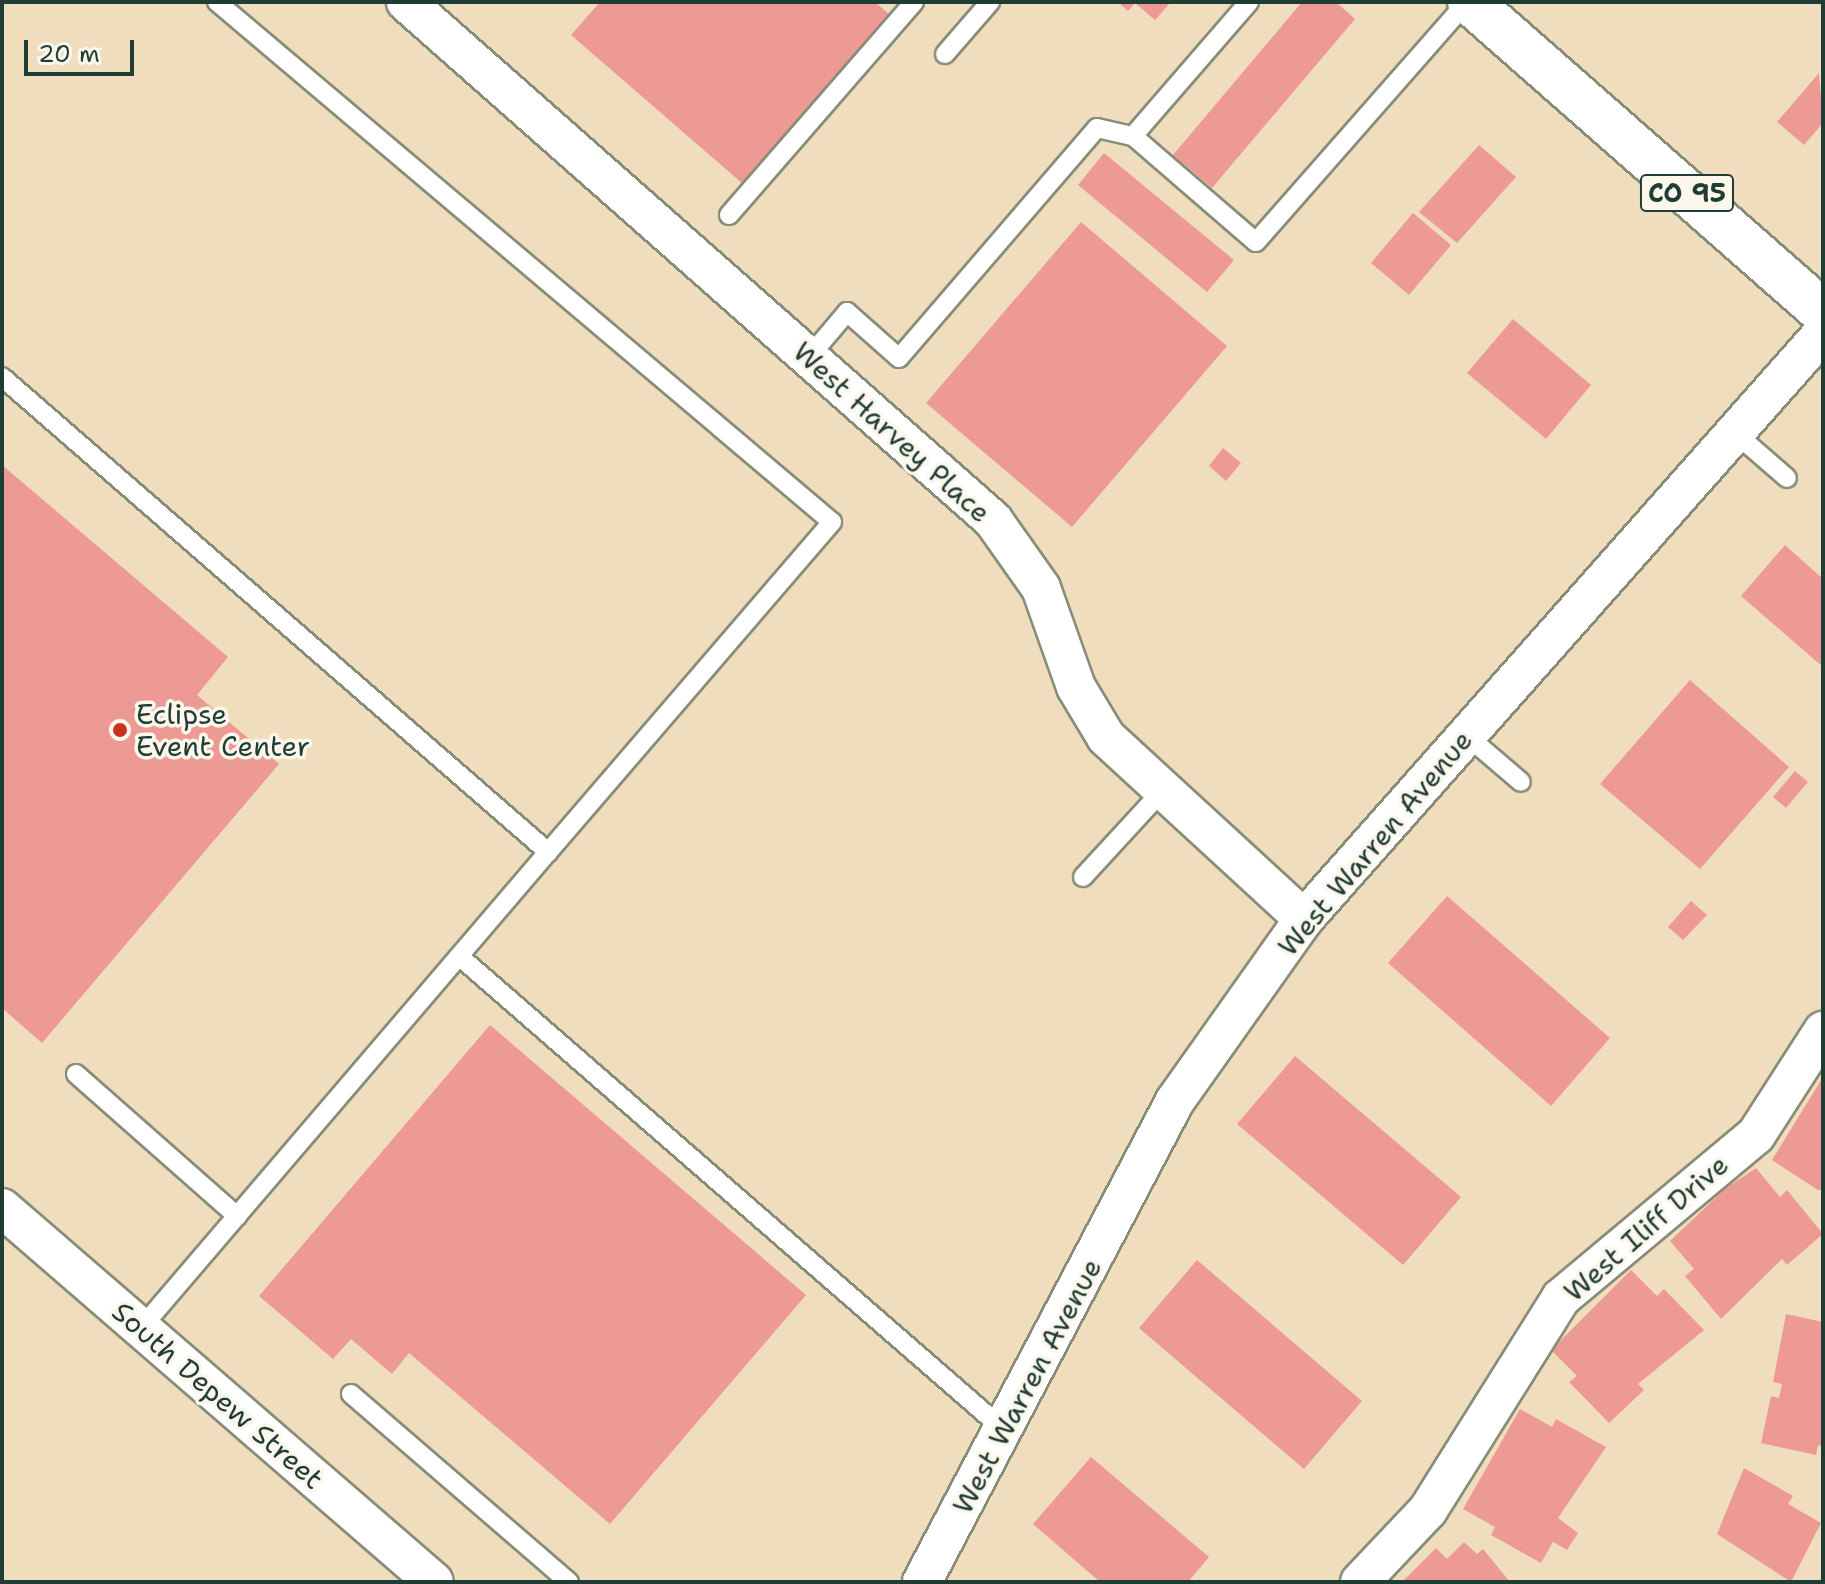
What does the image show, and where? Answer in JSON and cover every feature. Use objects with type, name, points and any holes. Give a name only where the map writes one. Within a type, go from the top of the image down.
[{"type":"main road","name":"CO 95","points":[[1468,2],[1823,312]]},
{"type":"street","name":"West Harvey Place","points":[[406,2],[993,520],[1041,588],[1076,687],[1106,737],[1304,919]]},
{"type":"street","name":"West Warren Avenue","points":[[922,1582],[1175,1101],[1304,919],[1823,333]]},
{"type":"street","name":"West Iliff Drive","points":[[1360,1582],[1428,1510],[1561,1298],[1756,1135],[1823,1031]]},
{"type":"street","name":"South Depew Street","points":[[2,1208],[434,1582]]},
{"type":"lane","points":[[141,1328],[832,522],[217,2]]},
{"type":"lane","points":[[729,215],[914,2]]},
{"type":"lane","points":[[945,54],[990,2]]},
{"type":"lane","points":[[1133,136],[1249,2]]},
{"type":"lane","points":[[809,357],[847,312],[899,358],[1097,128],[1133,136],[1256,242],[1468,2]]},
{"type":"lane","points":[[2,377],[548,852]]},
{"type":"lane","points":[[1734,432],[1787,478]]},
{"type":"lane","points":[[1466,735],[1521,782]]},
{"type":"lane","points":[[1083,877],[1163,790]]},
{"type":"lane","points":[[459,956],[1004,1430]]},
{"type":"lane","points":[[76,1074],[237,1216]]},
{"type":"lane","points":[[351,1394],[569,1582]]},
{"type":"building","points":[[600,2],[875,2],[890,15],[743,184],[571,35]]},
{"type":"building","points":[[1118,2],[1171,2],[1155,20],[1135,3],[1128,11]]},
{"type":"building","points":[[1302,2],[1336,2],[1355,19],[1212,188],[1173,155]]},
{"type":"building","points":[[1819,73],[1823,123],[1804,145],[1777,122]]},
{"type":"building","points":[[1479,145],[1516,177],[1457,243],[1419,212]]},
{"type":"building","points":[[1104,153],[1234,260],[1207,292],[1078,185]]},
{"type":"building","points":[[1413,213],[1451,245],[1409,295],[1371,263]]},
{"type":"building","points":[[1081,222],[1227,346],[1072,527],[926,403]]},
{"type":"building","points":[[1513,319],[1591,385],[1546,439],[1467,373]]},
{"type":"building","points":[[1223,448],[1241,463],[1226,481],[1209,466]]},
{"type":"building","name":"Eclipse Event Center","points":[[2,465],[228,657],[197,695],[279,764],[42,1043],[2,1008]]},
{"type":"building","points":[[1785,545],[1823,579],[1823,667],[1741,596]]},
{"type":"building","points":[[1690,680],[1789,767],[1700,869],[1600,784]]},
{"type":"building","points":[[1795,771],[1808,782],[1786,808],[1773,797]]},
{"type":"building","points":[[1447,896],[1610,1038],[1551,1106],[1388,963]]},
{"type":"building","points":[[1691,901],[1707,915],[1683,940],[1668,927]]},
{"type":"building","points":[[490,1025],[806,1295],[610,1524],[409,1353],[392,1374],[351,1339],[333,1359],[259,1296]]},
{"type":"building","points":[[1295,1056],[1461,1197],[1403,1265],[1237,1124]]},
{"type":"building","points":[[1823,1077],[1823,1190],[1818,1190],[1772,1160]]},
{"type":"building","points":[[1756,1168],[1780,1197],[1787,1190],[1823,1234],[1787,1265],[1782,1259],[1721,1319],[1685,1276],[1694,1269],[1670,1241],[1726,1188]]},
{"type":"building","points":[[1197,1260],[1362,1401],[1304,1469],[1139,1328]]},
{"type":"building","points":[[1631,1270],[1657,1296],[1664,1289],[1704,1330],[1638,1384],[1644,1390],[1609,1423],[1569,1382],[1577,1376],[1551,1350]]},
{"type":"building","points":[[1786,1314],[1823,1322],[1823,1447],[1818,1445],[1816,1455],[1761,1443],[1771,1396],[1779,1398],[1782,1384],[1773,1382]]},
{"type":"building","points":[[1520,1409],[1552,1427],[1556,1419],[1606,1447],[1558,1518],[1578,1533],[1567,1550],[1553,1542],[1541,1563],[1491,1535],[1495,1527],[1463,1509]]},
{"type":"building","points":[[1091,1457],[1209,1557],[1188,1582],[1100,1582],[1033,1524]]},
{"type":"building","points":[[1744,1468],[1793,1496],[1788,1504],[1821,1523],[1791,1582],[1717,1534]]},
{"type":"building","points":[[1464,1542],[1477,1554],[1483,1549],[1510,1582],[1402,1582],[1436,1548],[1447,1559]]},
{"type":"place","name":"Eclipse Event Center","points":[[120,730]]}]
